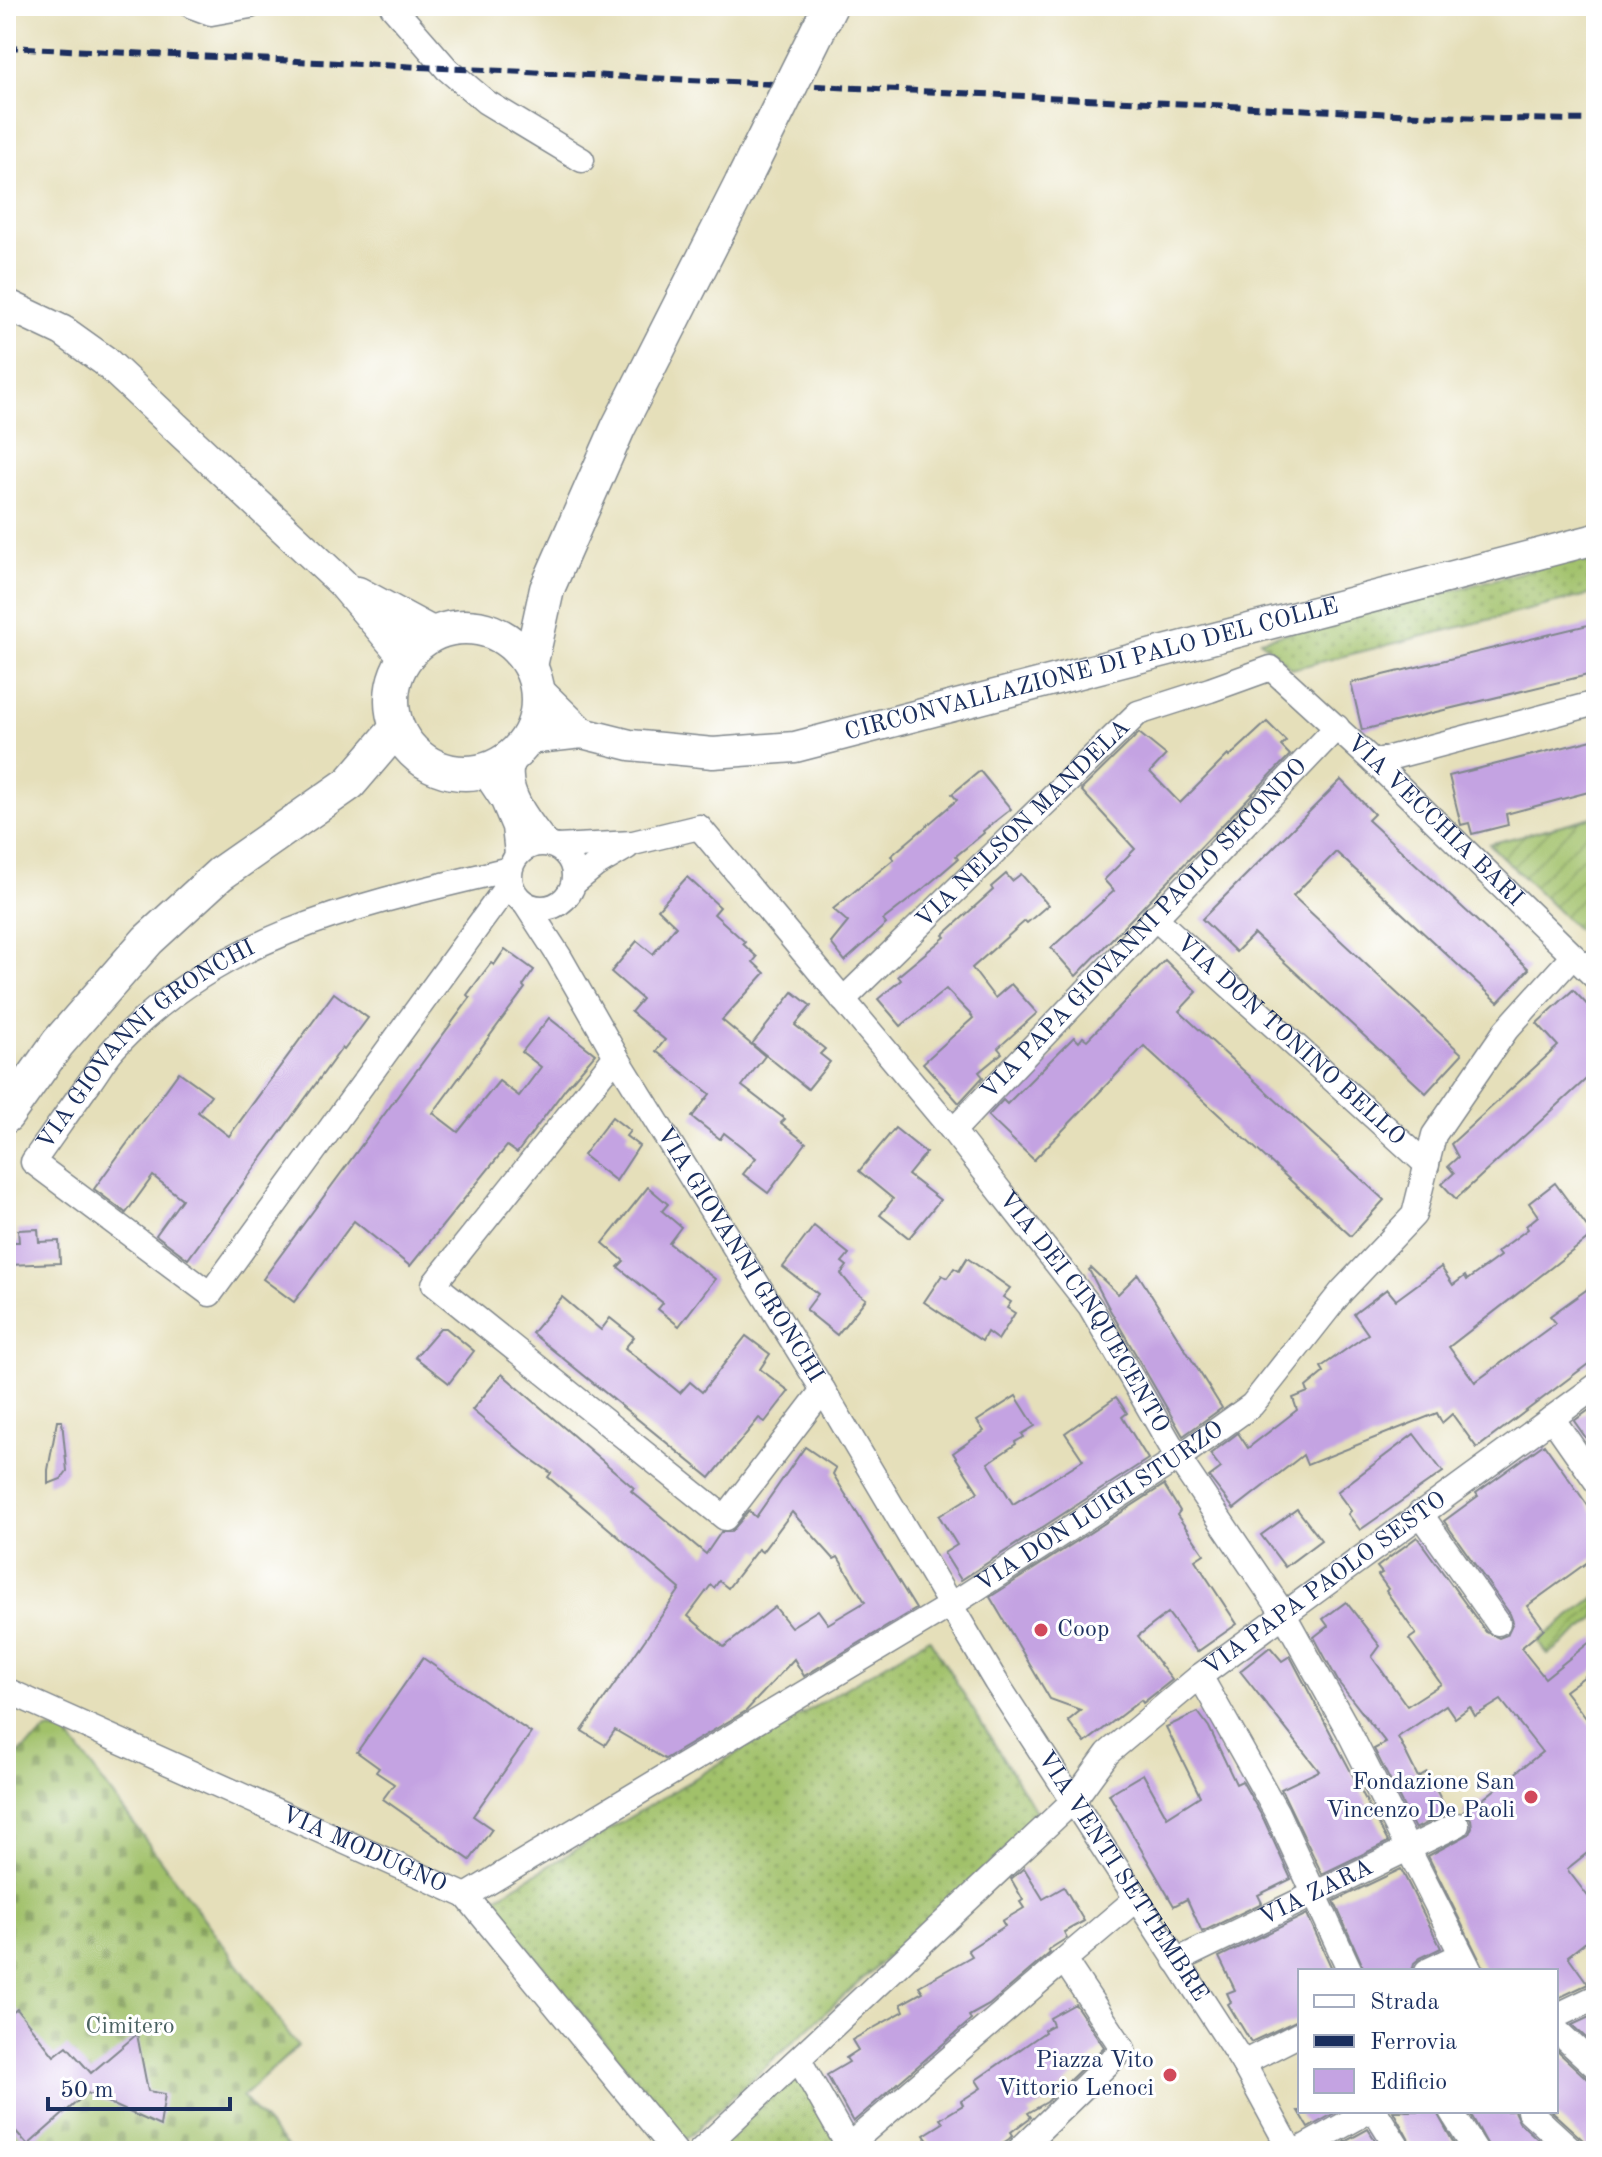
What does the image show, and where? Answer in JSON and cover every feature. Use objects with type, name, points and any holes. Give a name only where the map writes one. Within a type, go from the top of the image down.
[{"type":"main road","points":[[534,678],[515,646],[494,632],[474,627],[454,627],[434,633],[405,658],[394,680],[392,704],[397,728],[410,748],[428,763],[445,771],[483,771],[507,760],[523,745],[538,707],[534,678],[547,589],[618,428],[830,6]]},
{"type":"main road","points":[[494,632],[547,589]]},
{"type":"main road","points":[[6,1116],[58,1043],[148,940],[220,874],[350,783],[397,728]]},
{"type":"main road","points":[[350,783],[428,763]]},
{"type":"street","points":[[192,6],[211,13],[250,6]]},
{"type":"street","points":[[392,6],[447,69],[486,102],[582,160]]},
{"type":"street","points":[[6,304],[63,331],[105,361],[342,583],[405,658]]},
{"type":"street","name":"CIRCONVALLAZIONE DI PALO DEL COLLE","points":[[582,733],[630,745],[713,753],[795,747],[1596,539]]},
{"type":"street","points":[[342,583],[434,633]]},
{"type":"street","name":"VIA VECCHIA BARI","points":[[1271,668],[1374,762],[1596,978]]},
{"type":"street","name":"VIA NELSON MANDELA","points":[[843,1000],[1138,713],[1271,668]]},
{"type":"street","points":[[534,678],[582,733],[523,745],[511,771],[517,799],[529,820],[552,846],[572,862],[568,892],[556,932],[559,956]]},
{"type":"street","points":[[1374,762],[1596,703]]},
{"type":"street","name":"VIA PAPA GIOVANNI PAOLO SECONDO","points":[[953,1131],[1337,727]]},
{"type":"street","points":[[483,771],[503,801],[514,827],[512,868]]},
{"type":"street","name":"VIA DEI CINQUECENTO","points":[[633,843],[699,827],[953,1131],[1090,1306],[1178,1458],[1283,1613],[1410,1849],[1465,1963]]},
{"type":"street","points":[[526,905],[545,909],[596,865],[633,843]]},
{"type":"street","name":"VIA GIOVANNI GRONCHI","points":[[512,868],[331,914],[284,931],[208,970],[114,1048],[33,1162],[210,1294],[512,868],[536,844],[633,843]]},
{"type":"street","name":"VIA GIOVANNI GRONCHI","points":[[512,868],[516,895],[526,905],[559,956],[616,1056],[823,1390],[951,1605]]},
{"type":"street","name":"VIA DON TONINO BELLO","points":[[1154,917],[1427,1165]]},
{"type":"street","name":"VIA DON LUIGI STURZO","points":[[466,1896],[951,1605],[1178,1458],[1252,1405],[1342,1291],[1414,1215],[1434,1135],[1506,1030],[1573,956]]},
{"type":"street","points":[[616,1056],[434,1284],[725,1518],[823,1390]]},
{"type":"street","name":"VIA PAPA PAOLO SESTO","points":[[1073,1801],[1108,1753],[1200,1676],[1596,1386]]},
{"type":"street","points":[[1552,1418],[1596,1481]]},
{"type":"street","points":[[1420,1513],[1498,1623]]},
{"type":"street","name":"VIA VENTI SETTEMBRE","points":[[951,1605],[996,1682],[1243,2063],[1294,2151]]},
{"type":"street","points":[[1200,1676],[1277,1813],[1349,1969]]},
{"type":"street","name":"VIA MODUGNO","points":[[10,1697],[466,1896],[675,2151]]},
{"type":"street","points":[[700,2151],[1073,1801]]},
{"type":"street","name":"VIA ZARA","points":[[1176,1961],[1457,1825]]},
{"type":"street","points":[[799,2060],[850,2149],[1136,1899]]},
{"type":"street","points":[[1018,2151],[1123,2049],[1064,1960]]},
{"type":"street","points":[[1436,1969],[1465,1963]]},
{"type":"street","points":[[1558,2015],[1596,1997]]},
{"type":"street","points":[[1558,2032],[1596,2067]]},
{"type":"street","points":[[1243,2063],[1298,2035]]},
{"type":"street","points":[[1294,2151],[1368,2113]]},
{"type":"street","points":[[1373,2113],[1400,2151]]},
{"type":"street","points":[[1452,2113],[1476,2151]]},
{"type":"street","points":[[1531,2113],[1561,2148]]},
{"type":"green space","points":[[1596,553],[1596,593],[1292,669],[1260,640]]},
{"type":"green space","points":[[1596,816],[1596,948],[1489,844]]},
{"type":"green space","points":[[1596,1596],[1596,1618],[1548,1655],[1538,1641]]},
{"type":"green space","points":[[929,1638],[1040,1818],[685,2140],[490,1901]]},
{"type":"green space","name":"Cimitero","points":[[48,1730],[66,1732],[298,2046],[242,2097],[291,2151],[6,2151],[6,1763]]},
{"type":"green space","points":[[798,2072],[843,2151],[712,2151]]},
{"type":"building","points":[[1596,623],[1596,673],[1362,730],[1351,683]]},
{"type":"building","points":[[1267,722],[1286,741],[1281,746],[1290,755],[1076,976],[1051,948],[1114,891],[1104,880],[1135,849],[1081,790],[1139,733],[1166,755],[1150,772],[1180,803],[1228,755]]},
{"type":"building","points":[[1596,739],[1596,790],[1506,814],[1508,825],[1472,834],[1469,823],[1461,825],[1449,776]]},
{"type":"building","points":[[980,771],[1011,809],[956,856],[958,859],[883,920],[886,924],[845,961],[831,943],[848,922],[833,909],[894,859],[891,856],[957,800],[952,794]]},
{"type":"building","points":[[1341,780],[1374,814],[1368,820],[1529,969],[1498,1002],[1336,852],[1293,896],[1462,1054],[1426,1093],[1254,934],[1236,952],[1202,919]]},
{"type":"building","points":[[1006,874],[1012,881],[1021,874],[1048,905],[972,968],[995,998],[1011,984],[1037,1013],[998,1048],[1002,1053],[979,1072],[983,1077],[959,1103],[923,1063],[973,1018],[971,1015],[946,989],[901,1026],[878,999],[901,980],[898,976],[945,937],[943,935],[993,890],[991,887]]},
{"type":"building","points":[[687,877],[720,907],[714,914],[745,942],[743,944],[757,957],[753,962],[765,973],[722,1020],[765,1056],[742,1086],[785,1119],[781,1123],[806,1143],[768,1193],[743,1174],[756,1158],[724,1133],[720,1139],[692,1117],[710,1094],[656,1051],[665,1040],[631,1012],[642,999],[611,972],[637,941],[653,954],[676,926],[658,909]]},
{"type":"building","points":[[505,949],[534,970],[523,986],[525,988],[433,1113],[458,1132],[499,1081],[519,1096],[541,1067],[522,1052],[549,1018],[595,1054],[517,1153],[507,1146],[410,1266],[354,1221],[294,1302],[263,1279],[470,998],[467,995]]},
{"type":"building","points":[[1165,960],[1197,992],[1179,1011],[1384,1200],[1351,1236],[1144,1046],[1034,1160],[988,1116],[1003,1100],[1007,1104],[1074,1037],[1079,1042],[1083,1037],[1087,1040]]},
{"type":"building","points":[[1573,990],[1596,1014],[1596,1070],[1456,1199],[1442,1184],[1454,1173],[1448,1166],[1458,1157],[1451,1144],[1558,1046],[1537,1023]]},
{"type":"building","points":[[793,992],[811,1006],[795,1025],[825,1049],[820,1054],[830,1062],[808,1089],[752,1044]]},
{"type":"building","points":[[334,993],[368,1018],[344,1050],[342,1048],[188,1259],[156,1235],[182,1199],[153,1176],[126,1213],[94,1189],[179,1072],[211,1095],[198,1112],[229,1136]]},
{"type":"building","points":[[612,1117],[630,1131],[626,1136],[639,1146],[616,1181],[583,1155]]},
{"type":"building","points":[[895,1128],[926,1153],[908,1175],[940,1200],[909,1238],[880,1215],[893,1199],[859,1171]]},
{"type":"building","points":[[1555,1183],[1593,1235],[1449,1347],[1475,1382],[1556,1323],[1550,1316],[1596,1283],[1596,1358],[1477,1448],[1452,1414],[1442,1423],[1437,1413],[1307,1465],[1303,1455],[1234,1509],[1209,1477],[1221,1468],[1210,1454],[1238,1433],[1248,1448],[1297,1410],[1293,1398],[1308,1392],[1306,1387],[1324,1372],[1321,1367],[1368,1334],[1354,1314],[1387,1289],[1396,1300],[1441,1267],[1453,1285],[1465,1276],[1467,1280],[1500,1256],[1497,1252],[1528,1229],[1526,1226],[1538,1216],[1529,1203]]},
{"type":"building","points":[[648,1187],[668,1204],[662,1211],[681,1227],[669,1243],[715,1279],[679,1326],[658,1309],[663,1303],[618,1267],[624,1261],[603,1243]]},
{"type":"building","points":[[814,1226],[849,1254],[842,1262],[847,1266],[841,1274],[866,1299],[837,1335],[806,1310],[818,1294],[783,1267]]},
{"type":"building","points":[[38,1229],[39,1242],[59,1241],[60,1263],[7,1265],[6,1242],[19,1242],[18,1230]]},
{"type":"building","points":[[967,1258],[1010,1288],[1003,1297],[1011,1302],[1007,1308],[1015,1313],[998,1340],[987,1332],[982,1341],[924,1302],[942,1275],[947,1278],[954,1268],[959,1271]]},
{"type":"building","points":[[1091,1268],[1118,1294],[1138,1274],[1222,1408],[1183,1436],[1110,1310],[1089,1270]]},
{"type":"building","points":[[562,1297],[601,1330],[610,1318],[634,1337],[625,1348],[680,1393],[690,1382],[702,1392],[746,1336],[770,1354],[760,1369],[789,1391],[765,1422],[759,1418],[710,1478],[532,1333]]},
{"type":"building","points":[[440,1328],[446,1328],[474,1351],[449,1383],[415,1357]]},
{"type":"building","points":[[502,1374],[706,1554],[721,1532],[731,1532],[749,1511],[756,1517],[805,1447],[836,1468],[833,1474],[916,1609],[804,1676],[794,1659],[746,1711],[665,1759],[615,1730],[605,1745],[582,1731],[680,1589],[548,1477],[551,1473],[472,1410]],"holes":[[[792,1512],[834,1559],[838,1557],[865,1602],[828,1624],[818,1610],[791,1627],[775,1607],[724,1647],[688,1616],[711,1585],[714,1588],[719,1581],[728,1588],[758,1549],[762,1552]]]},
{"type":"building","points":[[1016,1396],[1035,1426],[988,1463],[1013,1504],[1083,1460],[1065,1433],[1116,1397],[1127,1413],[1122,1417],[1148,1459],[961,1580],[944,1553],[957,1545],[939,1516],[978,1492],[953,1453],[984,1431],[977,1421]]},
{"type":"building","points":[[1596,1405],[1596,1452],[1574,1421]]},
{"type":"building","points":[[57,1421],[62,1421],[67,1471],[61,1479],[48,1484],[48,1470]]},
{"type":"building","points":[[1414,1434],[1443,1472],[1360,1530],[1337,1492]]},
{"type":"building","points":[[1544,1444],[1596,1517],[1596,1556],[1527,1606],[1544,1629],[1521,1648],[1545,1678],[1596,1637],[1596,1668],[1565,1691],[1596,1731],[1596,1846],[1567,1869],[1596,1907],[1596,1934],[1568,1956],[1588,1984],[1558,1998],[1558,1969],[1484,1969],[1428,1856],[1469,1834],[1471,1819],[1463,1812],[1542,1752],[1501,1700],[1475,1716],[1470,1707],[1455,1718],[1446,1705],[1398,1737],[1418,1777],[1427,1772],[1448,1813],[1415,1829],[1374,1749],[1386,1743],[1339,1683],[1314,1637],[1328,1626],[1323,1619],[1346,1602],[1380,1646],[1372,1657],[1407,1706],[1441,1684],[1409,1639],[1416,1634],[1378,1575],[1382,1573],[1377,1567],[1417,1537],[1486,1632],[1499,1638],[1507,1635],[1513,1622],[1510,1614],[1444,1521],[1478,1496],[1476,1493]]},
{"type":"building","points":[[1164,1485],[1180,1511],[1177,1515],[1204,1554],[1195,1560],[1237,1624],[1197,1652],[1168,1613],[1138,1636],[1172,1680],[1085,1743],[1068,1721],[1081,1710],[1050,1699],[990,1597]]},
{"type":"building","points":[[1297,1509],[1321,1540],[1285,1567],[1261,1535]]},
{"type":"building","points":[[1270,1647],[1282,1661],[1290,1656],[1388,1842],[1322,1874],[1281,1789],[1319,1771],[1240,1671]]},
{"type":"building","points":[[423,1658],[531,1733],[473,1816],[492,1829],[470,1860],[383,1799],[394,1784],[376,1772],[379,1768],[357,1752]]},
{"type":"building","points":[[1198,1712],[1209,1727],[1236,1784],[1242,1781],[1264,1820],[1291,1879],[1258,1895],[1262,1903],[1202,1932],[1187,1899],[1174,1906],[1109,1794],[1143,1774],[1167,1817],[1200,1796],[1166,1727]]},
{"type":"building","points":[[1024,1868],[1043,1899],[1064,1887],[1084,1921],[1064,1932],[1067,1938],[1048,1950],[1050,1953],[989,2005],[969,2016],[971,2020],[853,2122],[827,2075],[849,2062],[846,2058],[858,2050],[852,2040],[904,2011],[901,2004],[923,1992],[919,1986],[972,1956],[968,1950],[1005,1926],[1002,1921],[1024,1908],[1011,1879]]},
{"type":"building","points":[[1401,1869],[1441,1948],[1420,1958],[1412,1969],[1364,1969],[1334,1901]]},
{"type":"building","points":[[1307,1914],[1332,1969],[1298,1969],[1298,2020],[1251,2042],[1228,2004],[1231,2002],[1227,1993],[1235,1990],[1219,1957]]},
{"type":"building","points":[[1075,2004],[1104,2047],[1047,2102],[1028,2113],[1031,2117],[1011,2132],[1013,2135],[1009,2139],[991,2151],[935,2151],[924,2135],[943,2123],[940,2119],[963,2105],[961,2101],[981,2088],[976,2080],[1045,2032],[1053,2025],[1050,2018]]},
{"type":"building","points":[[17,2009],[54,2056],[67,2046],[91,2073],[137,2034],[148,2091],[165,2094],[160,2126],[87,2093],[28,2145],[6,2120],[6,2018]]},
{"type":"building","points":[[1596,2014],[1596,2047],[1572,2025]]},
{"type":"building","points":[[1558,2052],[1586,2078],[1596,2082],[1596,2151],[1588,2151],[1583,2140],[1553,2113],[1558,2113]]},
{"type":"building","points":[[1299,2113],[1334,2113],[1308,2128]]},
{"type":"building","points":[[1394,2113],[1437,2113],[1458,2151],[1415,2151]]},
{"type":"building","points":[[1470,2113],[1515,2113],[1519,2122],[1543,2144],[1532,2151],[1491,2151]]},
{"type":"building","points":[[1368,2129],[1382,2151],[1328,2151]]},
{"type":"railway","points":[[6,47],[1501,119],[1596,120]]},
{"type":"place","name":"Coop","points":[[1041,1630]]},
{"type":"place","name":"Fondazione San Vincenzo De Paoli","points":[[1531,1797]]},
{"type":"place","name":"Piazza Vito Vittorio Lenoci","points":[[1170,2075]]}]
